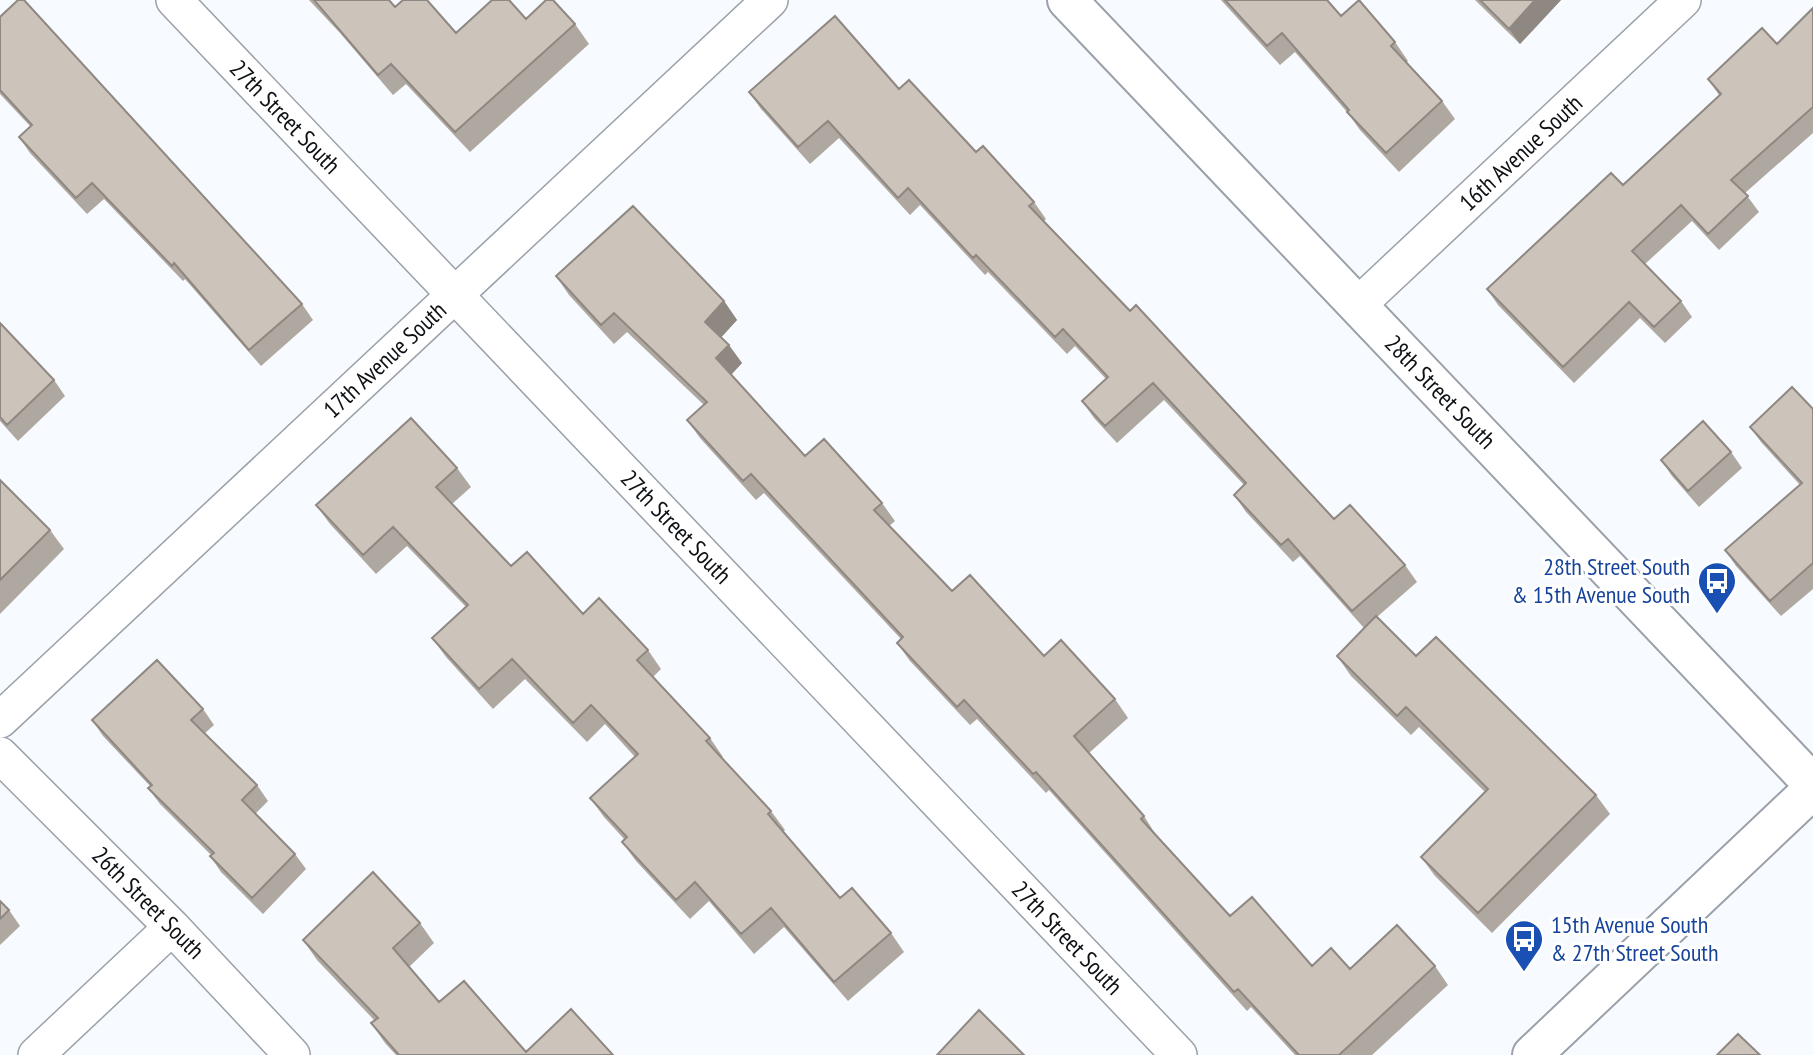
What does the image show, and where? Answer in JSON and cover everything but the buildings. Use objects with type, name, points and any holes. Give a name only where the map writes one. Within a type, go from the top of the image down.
[{"type":"street","name":"27th Street South","points":[[174,0],[1179,1055]]},
{"type":"street","name":"17th Avenue South","points":[[0,720],[769,0]]},
{"type":"street","name":"28th Street South","points":[[1067,0],[1813,787]]},
{"type":"street","name":"16th Avenue South","points":[[1358,306],[1683,0]]},
{"type":"street","name":"26th Street South","points":[[0,755],[173,926],[292,1055]]},
{"type":"street","points":[[1532,1055],[1813,787]]},
{"type":"street","points":[[36,1055],[173,926]]},
{"type":"place","name":"28th Street South & 15th Avenue South","points":[[1717,615]]},
{"type":"place","name":"15th Avenue South & 27th Street South","points":[[1524,973]]}]
